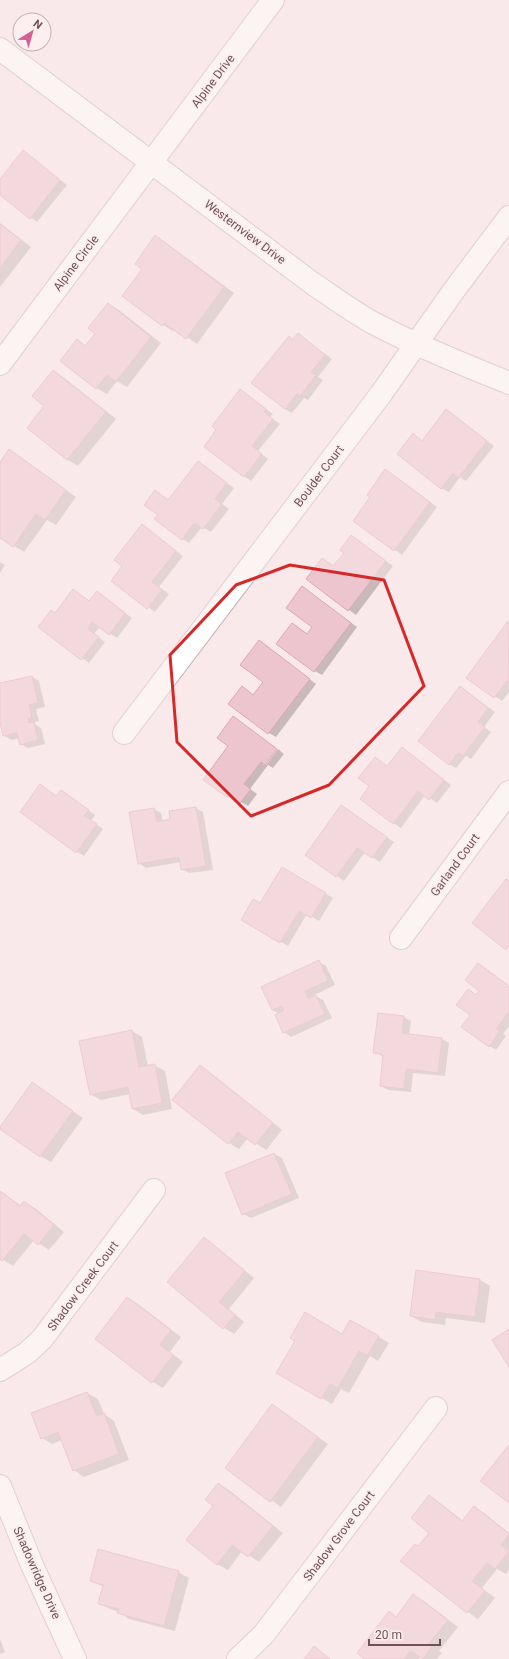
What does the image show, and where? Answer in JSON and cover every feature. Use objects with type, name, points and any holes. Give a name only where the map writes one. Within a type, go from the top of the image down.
[{"type":"street","name":"Alpine Drive","points":[[152,162],[273,0]]},
{"type":"street","name":"Westernview Drive","points":[[0,49],[312,283],[351,310],[416,344],[509,383]]},
{"type":"street","name":"Alpine Circle","points":[[0,364],[152,162]]},
{"type":"street","name":"Boulder Court","points":[[124,733],[381,394],[509,217]]},
{"type":"street","name":"Garland Court","points":[[401,938],[509,792]]},
{"type":"street","name":"Shadow Creek Court","points":[[0,1370],[27,1353],[42,1339],[154,1190]]},
{"type":"street","name":"Shadow Grove Court","points":[[238,1659],[264,1634],[436,1408]]},
{"type":"street","name":"Shadowridge Drive","points":[[0,1486],[32,1565],[75,1659]]},
{"type":"highlighted area","points":[[290,565],[384,580],[424,686],[329,785],[251,816],[177,742],[170,655],[236,585]]},
{"type":"building","points":[[23,150],[60,180],[30,219],[0,195],[0,179]]},
{"type":"building","points":[[0,224],[21,240],[0,268]]},
{"type":"building","points":[[155,235],[224,287],[186,339],[164,323],[162,326],[122,296],[142,269],[135,264]]},
{"type":"building","points":[[108,303],[151,337],[116,382],[107,375],[96,389],[60,361],[77,339],[85,346],[95,334],[88,328]]},
{"type":"building","points":[[298,333],[325,355],[311,372],[316,375],[300,396],[297,394],[285,409],[251,383],[289,336],[292,340]]},
{"type":"building","points":[[53,370],[106,412],[67,460],[27,428],[44,406],[32,396]]},
{"type":"building","points":[[240,389],[266,409],[264,412],[273,419],[252,446],[262,454],[244,477],[204,447],[216,430],[212,426]]},
{"type":"building","points":[[446,409],[487,441],[458,478],[453,473],[441,489],[397,454],[413,433],[422,441]]},
{"type":"building","points":[[9,449],[66,490],[45,520],[36,514],[13,547],[0,538],[0,462]]},
{"type":"building","points":[[198,461],[227,483],[215,499],[222,504],[203,529],[194,523],[182,540],[154,519],[158,515],[144,505],[155,490],[168,500]]},
{"type":"building","points":[[385,469],[430,502],[394,551],[353,521],[370,497],[367,495]]},
{"type":"building","points":[[142,524],[176,551],[152,582],[162,590],[147,609],[111,581],[122,566],[114,560]]},
{"type":"building","points":[[351,535],[386,561],[348,611],[306,579],[322,558],[333,566],[344,553],[340,550]]},
{"type":"building","points":[[302,586],[351,623],[314,672],[276,644],[292,623],[307,634],[312,627],[286,608]]},
{"type":"building","points":[[73,589],[89,601],[97,591],[125,613],[109,635],[92,622],[88,629],[99,637],[81,660],[38,627],[51,610],[55,613]]},
{"type":"building","points":[[508,621],[509,683],[507,681],[494,698],[466,678]]},
{"type":"building","points":[[259,640],[310,679],[268,734],[228,704],[242,686],[253,695],[263,682],[240,665]]},
{"type":"building","points":[[32,676],[38,703],[29,705],[32,718],[28,718],[29,723],[34,722],[38,740],[20,745],[17,733],[3,736],[0,722],[0,683]]},
{"type":"building","points":[[460,686],[488,708],[478,722],[485,727],[463,756],[458,753],[449,765],[418,741]]},
{"type":"building","points":[[233,716],[277,749],[265,765],[261,762],[244,784],[251,789],[240,803],[229,795],[227,797],[203,780],[228,746],[217,738]]},
{"type":"building","points":[[402,747],[444,780],[429,800],[418,791],[393,824],[360,799],[369,786],[358,778],[375,757],[387,766]]},
{"type":"building","points":[[40,784],[56,796],[61,790],[89,810],[84,816],[97,824],[76,853],[20,812]]},
{"type":"building","points":[[341,805],[387,837],[372,858],[357,848],[336,877],[305,855]]},
{"type":"building","points":[[196,807],[206,866],[181,870],[179,857],[138,864],[129,812],[154,808],[157,822],[170,819],[169,811]]},
{"type":"building","points":[[282,867],[326,893],[311,918],[299,911],[280,943],[241,920],[253,899],[260,903]]},
{"type":"building","points":[[506,879],[509,881],[509,945],[506,950],[472,923]]},
{"type":"building","points":[[319,960],[328,981],[305,991],[308,998],[316,995],[325,1014],[283,1033],[275,1015],[284,1010],[282,1006],[272,1010],[261,987]]},
{"type":"building","points":[[478,963],[509,986],[509,1012],[496,1029],[500,1031],[489,1047],[461,1027],[470,1015],[456,1005],[468,989],[476,995],[479,991],[465,980]]},
{"type":"building","points":[[378,1013],[404,1016],[402,1033],[442,1038],[438,1073],[406,1069],[404,1089],[380,1086],[383,1054],[373,1053]]},
{"type":"building","points":[[132,1030],[139,1067],[155,1064],[162,1103],[132,1109],[128,1087],[90,1095],[79,1041]]},
{"type":"building","points":[[200,1065],[273,1123],[255,1145],[238,1132],[228,1144],[172,1100]]},
{"type":"building","points":[[32,1082],[73,1111],[40,1157],[0,1129]]},
{"type":"building","points":[[274,1153],[292,1194],[242,1215],[225,1173]]},
{"type":"building","points":[[0,1191],[20,1206],[24,1201],[54,1225],[38,1245],[24,1234],[2,1261],[0,1259]]},
{"type":"building","points":[[204,1237],[245,1271],[219,1302],[235,1315],[223,1329],[167,1282]]},
{"type":"building","points":[[416,1270],[480,1279],[475,1317],[436,1312],[435,1320],[410,1316]]},
{"type":"building","points":[[127,1297],[171,1330],[160,1345],[173,1355],[152,1383],[95,1339]]},
{"type":"building","points":[[305,1312],[342,1334],[350,1320],[379,1336],[367,1356],[359,1351],[338,1388],[330,1384],[321,1399],[276,1373],[295,1341],[290,1338]]},
{"type":"building","points":[[509,1329],[509,1367],[492,1340]]},
{"type":"building","points":[[87,1392],[97,1416],[104,1413],[119,1454],[73,1471],[58,1432],[41,1439],[31,1413]]},
{"type":"building","points":[[272,1404],[318,1437],[270,1502],[225,1468]]},
{"type":"building","points":[[509,1445],[509,1503],[480,1481]]},
{"type":"building","points":[[218,1483],[273,1526],[248,1557],[232,1545],[217,1565],[186,1540],[213,1506],[205,1500]]},
{"type":"building","points":[[429,1495],[462,1521],[474,1506],[509,1534],[501,1545],[509,1551],[495,1569],[487,1563],[472,1581],[485,1591],[467,1613],[400,1561],[415,1544],[418,1546],[429,1533],[411,1518]]},
{"type":"building","points":[[98,1549],[179,1571],[164,1626],[117,1613],[119,1609],[98,1604],[103,1585],[90,1581]]},
{"type":"building","points":[[413,1594],[448,1620],[429,1644],[432,1646],[423,1659],[410,1651],[404,1659],[364,1659],[357,1653],[389,1611],[396,1617]]},
{"type":"building","points":[[314,1646],[330,1659],[304,1659]]}]
